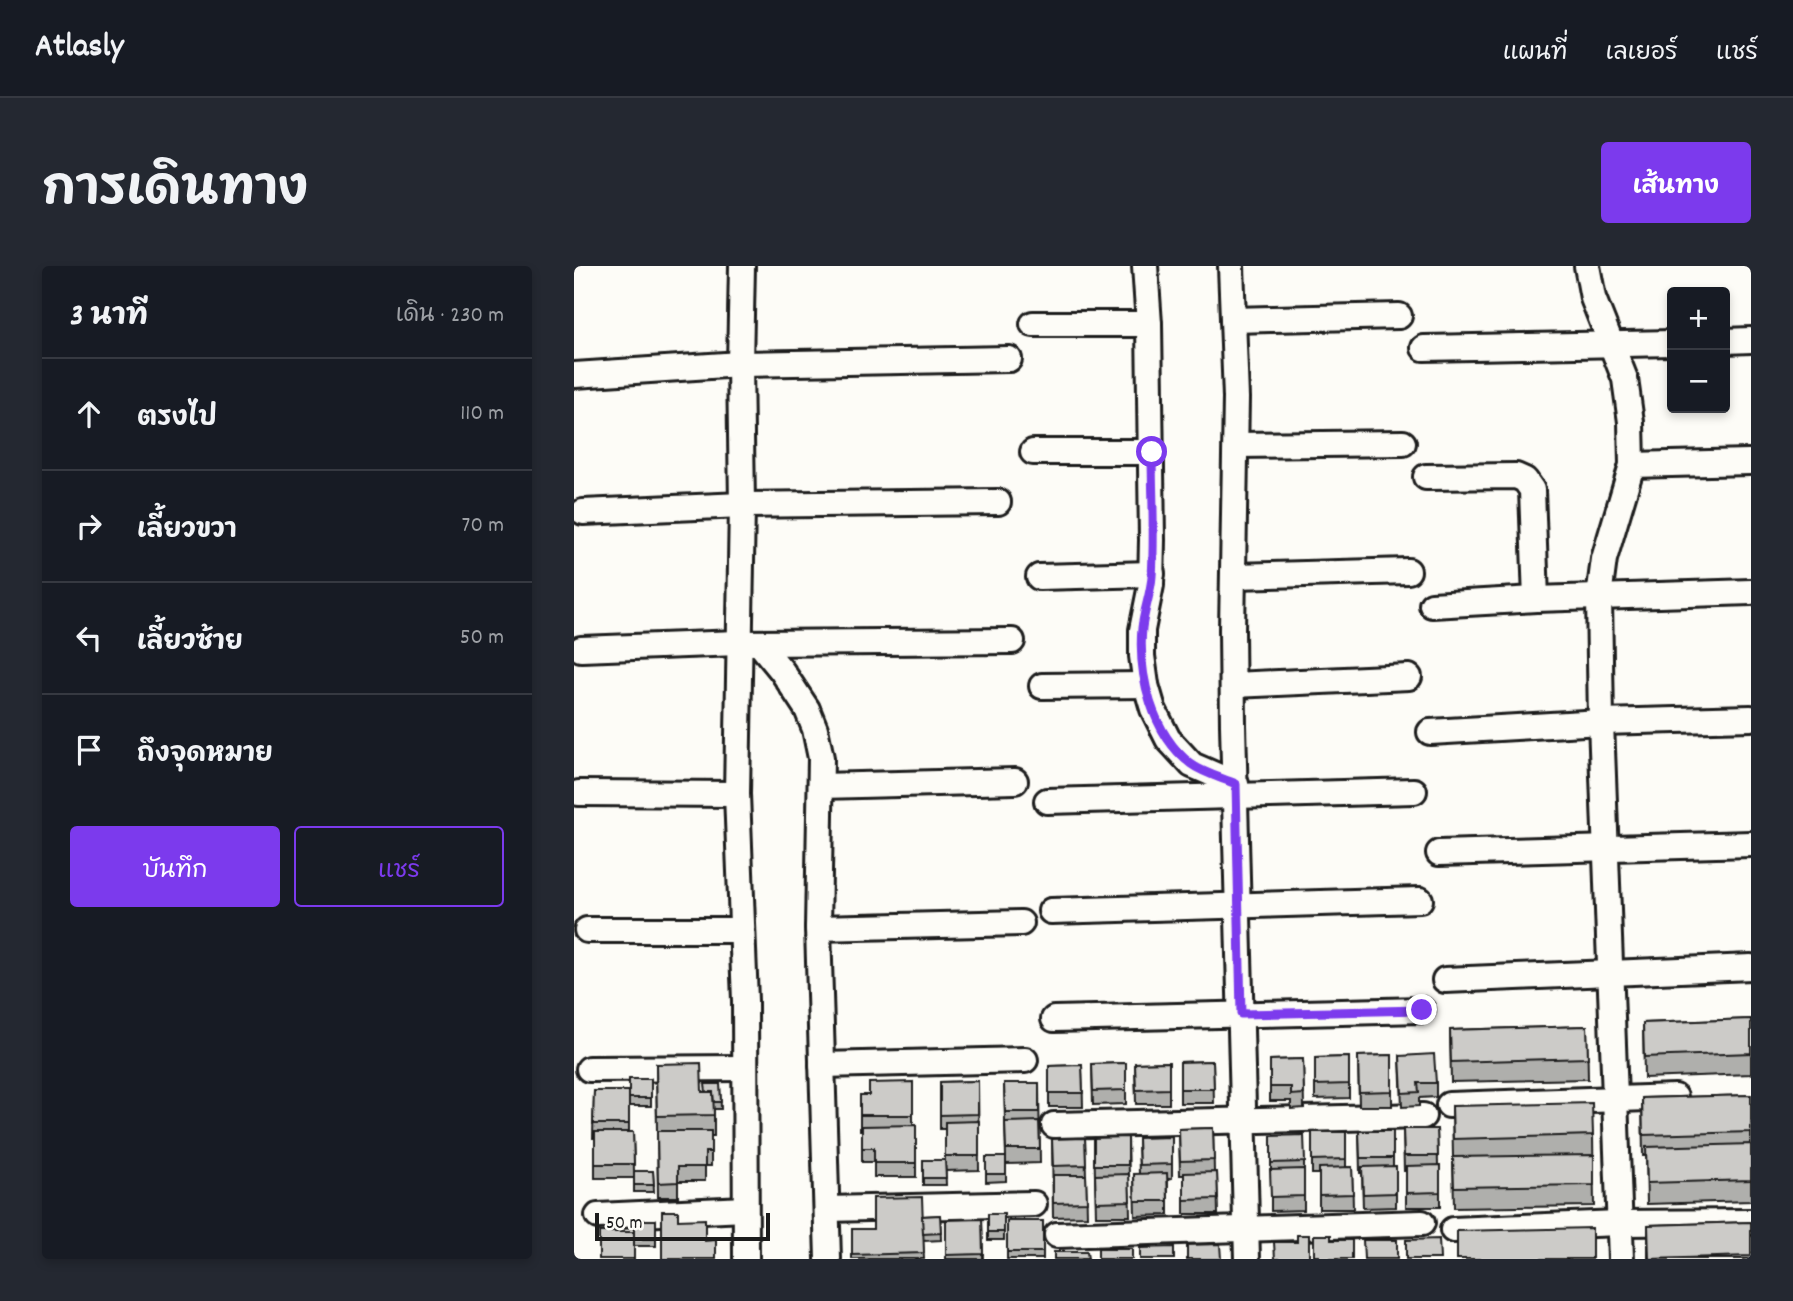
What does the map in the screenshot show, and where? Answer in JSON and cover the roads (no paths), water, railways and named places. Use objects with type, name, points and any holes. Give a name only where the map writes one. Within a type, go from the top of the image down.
[{"type":"street","points":[[742,266],[740,364],[749,643],[737,794],[745,1068],[746,1259]]},
{"type":"street","points":[[1145,266],[1152,452],[1152,574],[1142,630],[1146,685],[1153,709],[1168,739],[1192,765],[1236,790]]},
{"type":"street","points":[[1231,266],[1236,445],[1232,630],[1247,1259]]},
{"type":"street","points":[[1587,266],[1593,298],[1625,379],[1631,422],[1632,465],[1604,559],[1599,597],[1620,1259]]},
{"type":"street","points":[[1233,320],[1399,316]]},
{"type":"street","points":[[1033,324],[1149,324]]},
{"type":"street","points":[[1730,341],[1751,340]]},
{"type":"street","points":[[1424,348],[1667,343]]},
{"type":"street","points":[[575,375],[740,364],[1009,359]]},
{"type":"street","points":[[1236,445],[1403,443]]},
{"type":"street","points":[[1033,452],[1152,452]]},
{"type":"street","points":[[1632,465],[1749,462]]},
{"type":"street","points":[[1426,477],[1516,476],[1525,480],[1532,490],[1536,598]]},
{"type":"street","points":[[583,512],[743,505],[998,502]]},
{"type":"street","points":[[1235,576],[1408,571]]},
{"type":"street","points":[[1039,577],[1152,574]]},
{"type":"street","points":[[1433,605],[1536,598],[1751,592]]},
{"type":"street","points":[[581,649],[749,643],[1012,641]]},
{"type":"street","points":[[749,643],[788,680],[807,709],[816,729],[821,758],[818,928],[828,1259]]},
{"type":"street","points":[[1233,685],[1409,677]]},
{"type":"street","points":[[1042,686],[1146,685]]},
{"type":"street","points":[[1430,732],[1601,722],[1751,718]]},
{"type":"street","points":[[821,786],[1016,781]]},
{"type":"street","points":[[1047,801],[1236,790],[1414,791]]},
{"type":"street","points":[[579,793],[737,794]]},
{"type":"street","points":[[1439,853],[1751,844]]},
{"type":"street","points":[[1051,911],[1420,900]]},
{"type":"street","points":[[818,928],[1021,923]]},
{"type":"street","points":[[587,930],[742,930]]},
{"type":"street","points":[[1445,980],[1751,967]]},
{"type":"street","points":[[1054,1019],[1422,1010]]},
{"type":"street","points":[[822,1065],[1025,1060]]},
{"type":"street","points":[[589,1069],[745,1068]]},
{"type":"street","points":[[1449,1105],[1697,1097]]},
{"type":"street","points":[[1054,1125],[1423,1116]]},
{"type":"street","points":[[827,1209],[1034,1204]]},
{"type":"street","points":[[598,1216],[745,1209]]},
{"type":"street","points":[[1453,1230],[1619,1223],[1751,1222]]},
{"type":"street","points":[[1057,1235],[1422,1223]]}]
